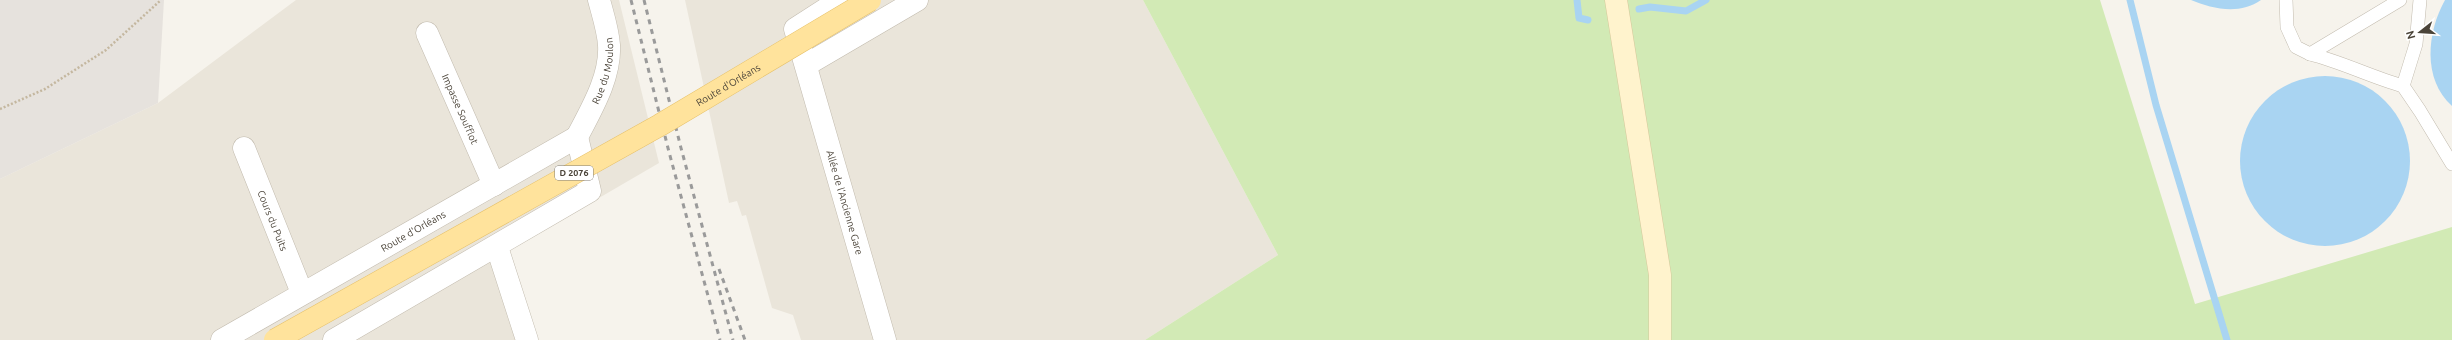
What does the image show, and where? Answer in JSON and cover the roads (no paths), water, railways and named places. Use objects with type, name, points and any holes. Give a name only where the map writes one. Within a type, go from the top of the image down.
[{"type":"main road","name":"Route d'Orléans","points":[[274,340],[653,129],[870,0]]},
{"type":"main road","points":[[1616,0],[1660,275],[1660,340]]},
{"type":"street","name":"Rue du Moulon","points":[[577,137],[596,100],[607,68],[609,45],[600,0]]},
{"type":"street","name":"Allée de l'Ancienne Gare","points":[[840,0],[795,29],[885,340]]},
{"type":"street","points":[[806,65],[917,0]]},
{"type":"street","name":"Impasse Soufflot","points":[[427,33],[494,185]]},
{"type":"street","name":"Route d'Orléans","points":[[222,340],[577,137]]},
{"type":"street","points":[[334,340],[497,247],[590,191],[577,137]]},
{"type":"street","name":"Cours du Puits","points":[[244,148],[302,293]]},
{"type":"street","points":[[497,247],[526,340]]},
{"type":"lane","points":[[2286,0],[2287,27],[2296,47],[2310,54],[2334,60],[2381,80],[2403,86],[2452,164]]},
{"type":"lane","points":[[2310,54],[2400,0]]},
{"type":"lane","points":[[2403,86],[2416,44],[2420,0]]},
{"type":"water","points":[[2191,0],[2261,0],[2244,8],[2226,9],[2208,6]]},
{"type":"water","points":[[2445,0],[2452,0],[2452,106],[2442,95],[2436,83],[2430,55],[2434,26]]},
{"type":"water","points":[[2325,76],[2350,80],[2365,86],[2379,95],[2391,107],[2400,121],[2406,136],[2410,161],[2406,186],[2400,201],[2391,215],[2379,227],[2365,236],[2350,242],[2325,246],[2300,242],[2285,236],[2271,227],[2259,215],[2250,201],[2244,186],[2240,161],[2244,136],[2250,121],[2259,107],[2271,95],[2285,86],[2300,80]]},
{"type":"waterway","points":[[1577,0],[1579,18],[1588,20]]},
{"type":"waterway","points":[[1639,9],[1650,7],[1686,11],[1706,0]]},
{"type":"waterway","points":[[2130,0],[2156,105],[2227,340]]},
{"type":"railway","points":[[631,0],[669,152],[720,340]]},
{"type":"railway","points":[[644,0],[681,148],[733,340]]},
{"type":"railway","points":[[719,269],[745,340]]}]
